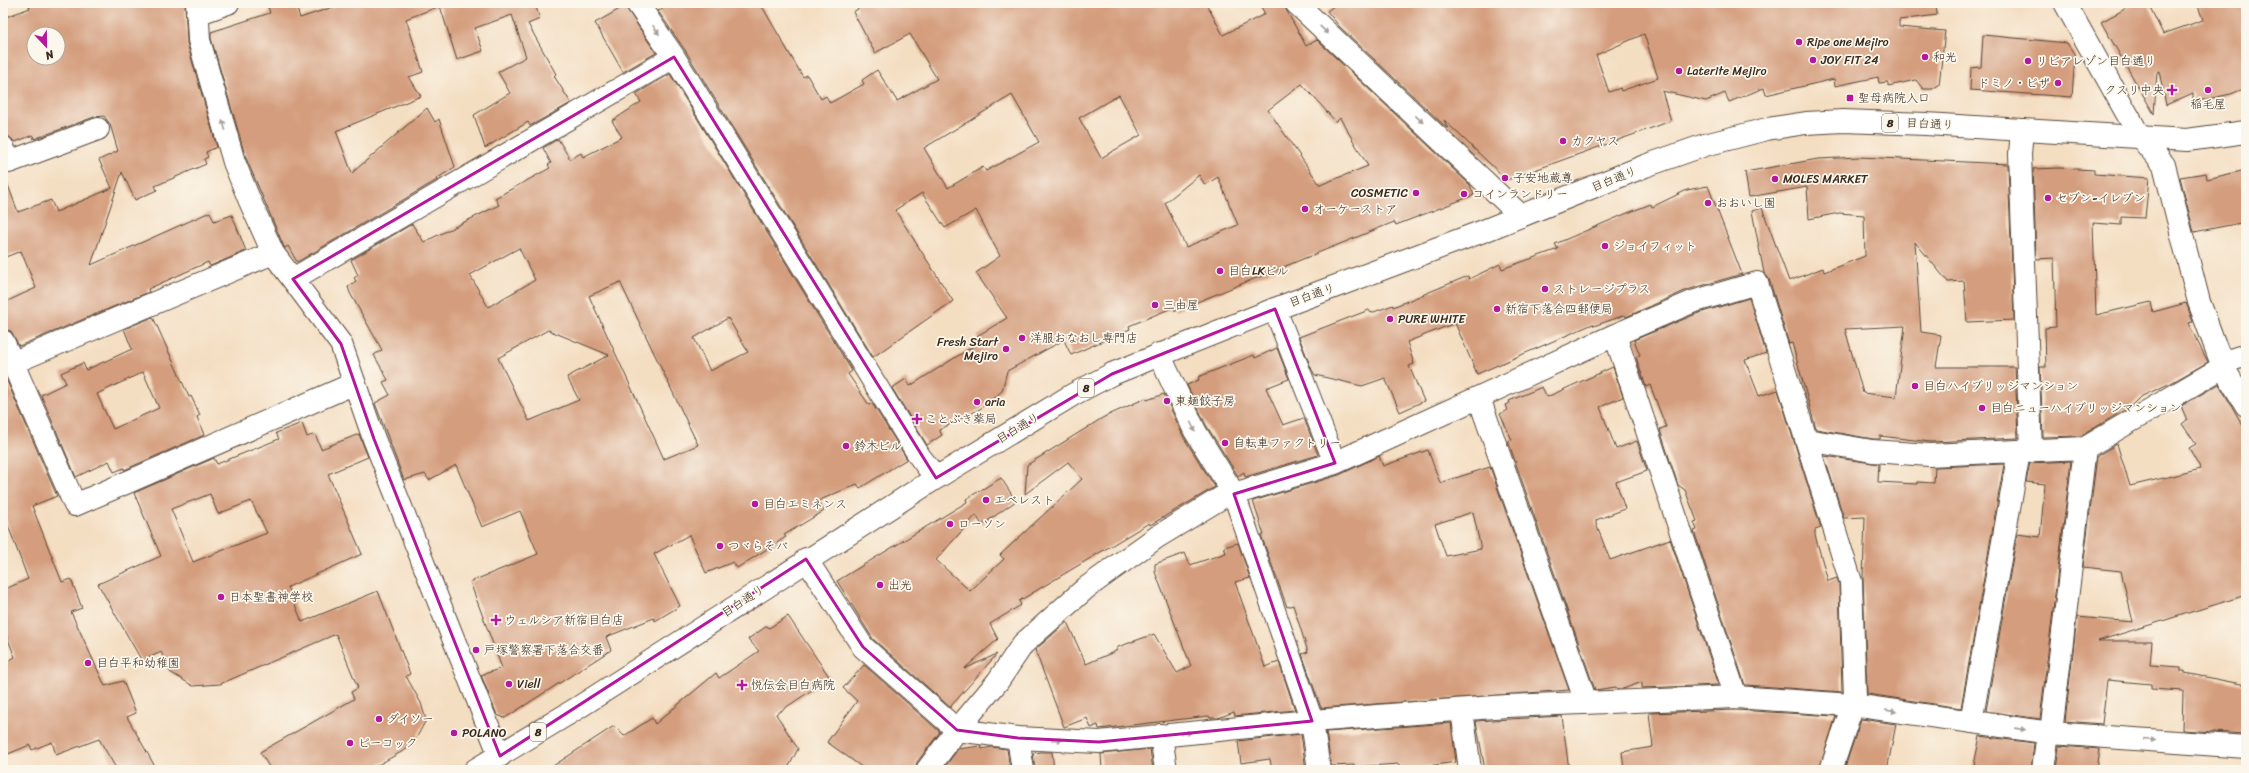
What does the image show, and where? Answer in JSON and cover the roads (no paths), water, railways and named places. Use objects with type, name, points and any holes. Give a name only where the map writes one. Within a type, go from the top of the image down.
[{"type":"street","points":[[228,3],[197,8],[199,40],[234,162],[273,253],[341,344],[354,384],[500,756]]},
{"type":"street","points":[[637,3],[674,57],[920,457],[936,478]]},
{"type":"street","points":[[1296,3],[1521,216]]},
{"type":"street","points":[[2065,3],[2140,137],[2164,165],[2199,302],[2223,365],[2246,406]]},
{"type":"street","points":[[293,279],[674,57]]},
{"type":"street","name":"目白通り","points":[[475,770],[576,709],[806,559],[936,478],[1074,394],[1112,374],[1275,309],[1705,145],[1767,129],[1806,123],[1843,121],[1926,124],[2187,140],[2246,132]]},
{"type":"street","points":[[3,147],[9,162],[98,129]]},
{"type":"street","points":[[1971,722],[2025,452],[2020,154],[2022,130]]},
{"type":"street","points":[[12,363],[273,253]]},
{"type":"street","points":[[927,770],[957,730],[998,681],[1023,644],[1086,588],[1157,536],[1221,498],[1335,463],[1615,335],[1692,302],[1757,283],[1851,582],[1855,698],[1831,770]]},
{"type":"street","points":[[1275,309],[1335,463]]},
{"type":"street","points":[[1615,335],[1736,697]]},
{"type":"street","points":[[3,341],[75,505],[354,384]]},
{"type":"street","points":[[1159,354],[1195,431],[1234,494],[1312,721],[1319,770]]},
{"type":"street","points":[[1807,440],[1872,451],[1922,454],[2025,452],[2085,448],[2223,365],[2246,355]]},
{"type":"street","points":[[1479,398],[1586,702]]},
{"type":"street","points":[[2043,770],[2050,733],[2085,448]]},
{"type":"street","points":[[806,559],[863,647],[957,730],[1018,738],[1099,742],[1312,721],[1462,710],[1586,702],[1736,697],[1853,705],[2050,733],[2246,747]]},
{"type":"street","points":[[1462,710],[1470,770]]},
{"type":"street","points":[[1161,735],[1166,770]]},
{"type":"street","points":[[1018,738],[1023,770]]},
{"type":"place","name":"Ripe one Mejiro","points":[[1799,42]]},
{"type":"place","name":"和光","points":[[1925,57]]},
{"type":"place","name":"JOY FIT 24","points":[[1813,60]]},
{"type":"place","name":"リビアレゾン目白通り","points":[[2028,61]]},
{"type":"place","name":"Laterite Mejiro","points":[[1679,71]]},
{"type":"place","name":"ドミノ・ピザ","points":[[2058,83]]},
{"type":"place","name":"クスリ中央","points":[[2172,90]]},
{"type":"place","name":"稲毛屋","points":[[2208,90]]},
{"type":"place","name":"聖母病院入口","points":[[1850,98]]},
{"type":"place","name":"カクヤス","points":[[1563,141]]},
{"type":"place","name":"子安地蔵尊","points":[[1505,178]]},
{"type":"place","name":"MOLES MARKET","points":[[1775,179]]},
{"type":"place","name":"COSMETIC","points":[[1416,193]]},
{"type":"place","name":"コインランドリー","points":[[1464,194]]},
{"type":"place","name":"セブン-イレブン","points":[[2048,198]]},
{"type":"place","name":"おおいし園","points":[[1708,203]]},
{"type":"place","name":"オーケーストア","points":[[1305,209]]},
{"type":"place","name":"ジョイフィット","points":[[1605,246]]},
{"type":"place","name":"目白LKビル","points":[[1220,271]]},
{"type":"place","name":"ストレージプラス","points":[[1545,289]]},
{"type":"place","name":"三由屋","points":[[1155,305]]},
{"type":"place","name":"新宿下落合四郵便局","points":[[1497,309]]},
{"type":"place","name":"PURE WHITE","points":[[1390,319]]},
{"type":"place","name":"洋服おなおし専門店","points":[[1022,338]]},
{"type":"place","name":"Fresh Start Mejiro","points":[[1006,349]]},
{"type":"place","name":"目白ハイブリッジマンション","points":[[1915,386]]},
{"type":"place","name":"東麺餃子房","points":[[1167,401]]},
{"type":"place","name":"aria","points":[[977,402]]},
{"type":"place","name":"目白ニューハイブリッジマンション","points":[[1982,408]]},
{"type":"place","name":"ことぶき薬局","points":[[917,419]]},
{"type":"place","name":"自転車ファクトリー","points":[[1225,443]]},
{"type":"place","name":"鈴木ビル","points":[[846,446]]},
{"type":"place","name":"エベレスト","points":[[986,500]]},
{"type":"place","name":"目白エミネンス","points":[[755,504]]},
{"type":"place","name":"ローソン","points":[[950,524]]},
{"type":"place","name":"つヾらそバ","points":[[720,546]]},
{"type":"place","name":"出光","points":[[880,585]]},
{"type":"place","name":"日本聖書神学校","points":[[221,597]]},
{"type":"place","name":"ウェルシア新宿目白店","points":[[496,620]]},
{"type":"place","name":"戸塚警察署下落合交番","points":[[476,650]]},
{"type":"place","name":"目白平和幼稚園","points":[[88,663]]},
{"type":"place","name":"Viell","points":[[509,684]]},
{"type":"place","name":"悦伝会目白病院","points":[[742,685]]},
{"type":"place","name":"ダイソー","points":[[379,719]]},
{"type":"place","name":"POLANO","points":[[454,733]]},
{"type":"place","name":"ピーコック","points":[[350,743]]}]
